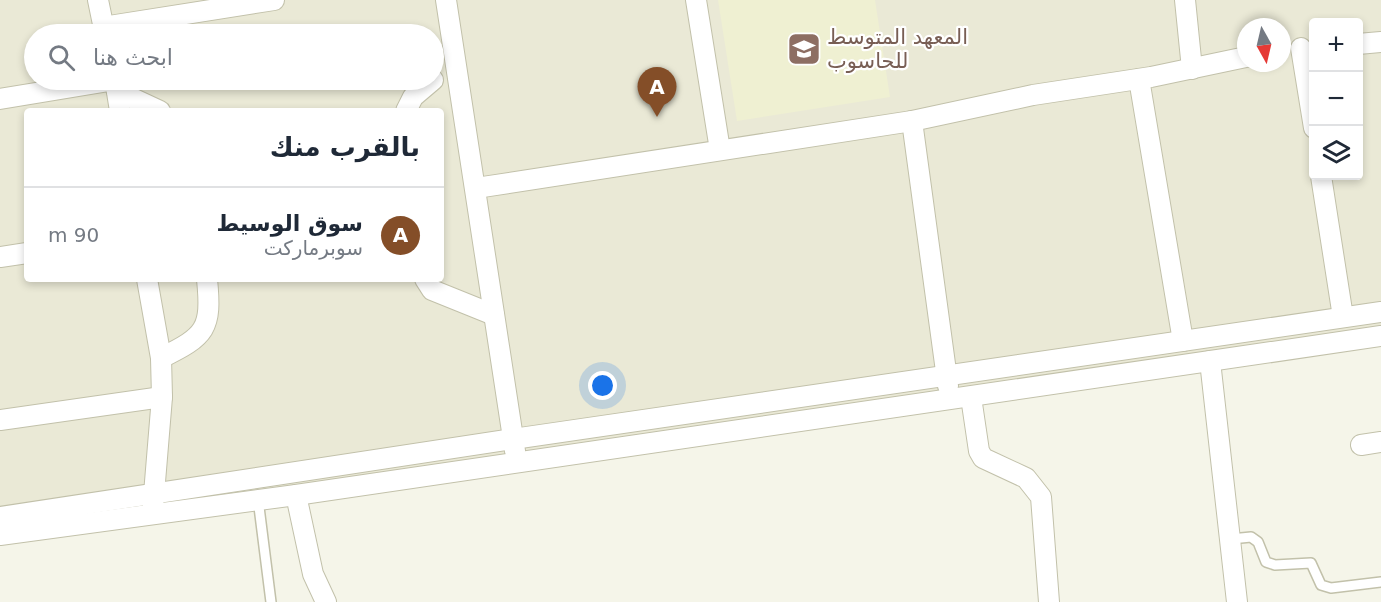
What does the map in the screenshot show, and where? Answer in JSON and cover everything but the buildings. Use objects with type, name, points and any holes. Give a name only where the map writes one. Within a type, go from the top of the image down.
[{"type":"street","points":[[98,0],[103,24]]},
{"type":"street","points":[[142,24],[274,0]]},
{"type":"street","points":[[446,0],[517,462]]},
{"type":"street","points":[[696,0],[720,150]]},
{"type":"street","points":[[1185,0],[1192,69]]},
{"type":"street","points":[[1363,44],[1381,42]]},
{"type":"street","points":[[1299,49],[1314,126]]},
{"type":"street","points":[[476,188],[912,121],[1033,95],[1140,79],[1237,59]]},
{"type":"street","points":[[444,69],[454,60]]},
{"type":"street","points":[[1140,79],[1183,341]]},
{"type":"street","points":[[0,99],[54,90]]},
{"type":"street","points":[[408,108],[413,98],[421,90]]},
{"type":"street","points":[[117,91],[120,108]]},
{"type":"street","points":[[117,91],[154,108]]},
{"type":"street","points":[[912,121],[951,400]]},
{"type":"street","points":[[1322,180],[1343,317]]},
{"type":"street","points":[[0,257],[24,253]]},
{"type":"street","points":[[148,282],[161,358],[162,397],[153,503]]},
{"type":"street","points":[[161,358],[185,346],[205,328],[210,308],[207,282]]},
{"type":"street","points":[[427,282],[432,290],[494,315]]},
{"type":"street","points":[[0,536],[153,503],[513,439],[1381,312]]},
{"type":"street","points":[[0,517],[153,503],[258,499],[296,495],[1381,336]]},
{"type":"street","points":[[1210,361],[1232,538],[1237,602]]},
{"type":"street","points":[[0,420],[162,397]]},
{"type":"street","points":[[971,397],[979,452],[983,458],[1026,478],[1041,497],[1049,602]]},
{"type":"street","points":[[1361,445],[1381,442]]},
{"type":"street","points":[[296,495],[313,574],[326,602]]},
{"type":"lane","points":[[258,499],[271,602]]},
{"type":"lane","points":[[1232,538],[1251,537],[1258,542],[1266,562],[1275,565],[1311,563],[1321,585],[1331,588],[1381,582]]},
{"type":"shaded area","points":[[0,0],[1381,0],[1381,344],[0,541]]},
{"type":"shaded area","name":"المعهد المتوسط للحاسوب","points":[[718,0],[875,0],[890,97],[737,121]]},
{"type":"place","name":"المعهد المتوسط للحاسوب","points":[[804,49]]},
{"type":"place","name":"سوق الوسيط","points":[[657,117]]}]
